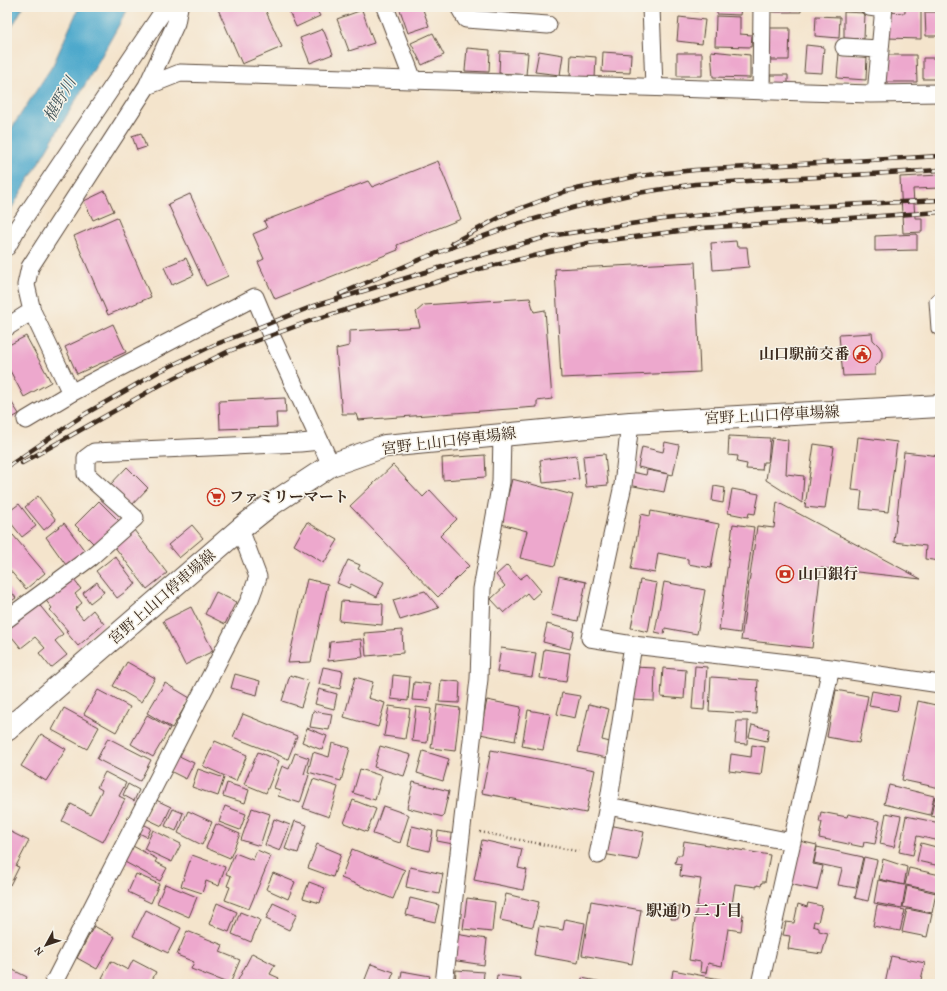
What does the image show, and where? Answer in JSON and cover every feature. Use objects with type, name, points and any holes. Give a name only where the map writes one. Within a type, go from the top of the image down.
[{"type":"main road","name":"宮野上山口停車場線","points":[[7,730],[240,529],[269,506],[331,465],[384,446],[630,423],[940,406]]},
{"type":"street","points":[[7,248],[23,220],[166,7]]},
{"type":"street","points":[[71,393],[32,311],[26,286],[30,266],[147,86],[176,23],[179,7]]},
{"type":"street","points":[[385,7],[413,80]]},
{"type":"street","points":[[459,7],[466,19],[548,25]]},
{"type":"street","points":[[651,7],[654,87]]},
{"type":"street","points":[[761,91],[762,7]]},
{"type":"street","points":[[876,94],[879,49],[879,8]]},
{"type":"street","points":[[844,47],[879,49]]},
{"type":"street","points":[[147,86],[180,74],[876,94],[940,92]]},
{"type":"street","points":[[26,420],[71,393],[255,297],[331,465]]},
{"type":"street","points":[[7,327],[32,311]]},
{"type":"street","points":[[630,423],[623,485],[590,638],[633,645],[831,668],[940,684]]},
{"type":"street","points":[[444,984],[479,680],[482,589],[501,482],[502,434]]},
{"type":"street","points":[[7,619],[90,557],[135,518],[86,474],[86,458],[94,452],[300,444],[320,441]]},
{"type":"street","points":[[53,984],[250,599],[258,577],[240,529]]},
{"type":"street","points":[[598,855],[608,806],[633,645]]},
{"type":"street","points":[[760,984],[831,668]]},
{"type":"street","points":[[608,806],[792,842]]},
{"type":"lane","points":[[940,296],[934,301],[936,329],[940,332]]},
{"type":"path","points":[[462,828],[598,855]]},
{"type":"water","points":[[7,7],[23,7],[7,36]]},
{"type":"water","name":"椹野川","points":[[79,7],[129,7],[89,78],[7,216],[7,135],[53,65]]},
{"type":"building","points":[[217,7],[264,7],[282,47],[242,64]]},
{"type":"building","points":[[287,7],[315,7],[320,16],[296,27]]},
{"type":"building","points":[[399,7],[422,7],[429,26],[408,33]]},
{"type":"building","points":[[484,7],[498,7],[486,11]]},
{"type":"building","points":[[678,7],[698,7],[698,11],[678,10]]},
{"type":"building","points":[[717,7],[741,7],[740,15],[717,14]]},
{"type":"building","points":[[772,7],[801,7],[801,12],[772,12]]},
{"type":"building","points":[[905,7],[921,7],[921,39],[887,38],[887,12],[905,13]]},
{"type":"building","points":[[362,10],[374,43],[349,51],[337,19]]},
{"type":"building","points":[[844,12],[865,13],[864,39],[844,38]]},
{"type":"building","points":[[925,12],[940,12],[940,36],[926,36]]},
{"type":"building","points":[[716,16],[740,17],[740,34],[752,35],[751,47],[715,46]]},
{"type":"building","points":[[816,16],[840,17],[839,38],[815,36]]},
{"type":"building","points":[[679,17],[705,20],[702,44],[677,41]]},
{"type":"building","points":[[766,28],[790,28],[789,60],[766,60]]},
{"type":"building","points":[[323,29],[333,54],[310,63],[300,38]]},
{"type":"building","points":[[433,33],[444,55],[422,65],[411,43]]},
{"type":"building","points":[[806,45],[824,47],[822,73],[804,72]]},
{"type":"building","points":[[467,48],[490,50],[489,72],[465,71]]},
{"type":"building","points":[[500,51],[528,53],[526,75],[499,73]]},
{"type":"building","points":[[539,51],[563,55],[560,75],[535,72]]},
{"type":"building","points":[[711,51],[750,55],[750,78],[713,77]]},
{"type":"building","points":[[603,52],[631,54],[630,73],[602,72]]},
{"type":"building","points":[[677,53],[702,53],[702,76],[677,76]]},
{"type":"building","points":[[839,53],[867,56],[866,80],[837,78]]},
{"type":"building","points":[[571,55],[596,57],[595,78],[570,76]]},
{"type":"building","points":[[883,55],[916,55],[917,82],[883,82]]},
{"type":"building","points":[[923,58],[940,58],[940,79],[923,79]]},
{"type":"building","points":[[770,75],[788,75],[788,86],[770,86]]},
{"type":"building","points":[[141,133],[146,147],[137,150],[132,136]]},
{"type":"building","points":[[438,161],[461,219],[397,245],[398,250],[275,299],[258,262],[264,259],[253,234],[267,228],[264,221],[368,181],[372,187]]},
{"type":"building","points":[[940,175],[940,188],[913,189],[915,218],[922,218],[922,232],[903,233],[900,177]]},
{"type":"building","points":[[105,191],[114,211],[93,220],[84,201]]},
{"type":"building","points":[[190,194],[228,276],[206,286],[168,204]]},
{"type":"building","points":[[117,217],[151,297],[108,315],[74,236]]},
{"type":"building","points":[[917,234],[917,250],[875,251],[875,236]]},
{"type":"building","points":[[736,241],[737,247],[747,247],[749,267],[713,270],[711,243]]},
{"type":"building","points":[[186,258],[194,275],[172,285],[164,267]]},
{"type":"building","points":[[695,262],[700,372],[561,378],[555,269]]},
{"type":"building","points":[[530,298],[534,312],[545,310],[552,399],[537,401],[537,407],[358,420],[356,414],[342,414],[336,349],[349,346],[349,331],[420,327],[416,312],[424,305]]},
{"type":"building","points":[[113,324],[126,352],[77,374],[65,347]]},
{"type":"building","name":"山口駅前交番","points":[[872,333],[873,340],[882,351],[882,358],[875,367],[875,375],[843,376],[839,335]]},
{"type":"building","points":[[26,336],[51,382],[24,397],[7,365],[7,346]]},
{"type":"building","points":[[7,395],[19,414],[7,421]]},
{"type":"building","points":[[285,398],[286,413],[276,413],[277,427],[220,429],[219,401]]},
{"type":"building","points":[[729,436],[770,438],[768,462],[763,462],[762,470],[746,469],[747,464],[737,462],[738,456],[728,455]]},
{"type":"building","points":[[858,437],[897,442],[888,512],[860,509],[862,491],[852,490]]},
{"type":"building","points":[[772,438],[788,440],[786,474],[804,476],[802,503],[766,480]]},
{"type":"building","points":[[665,442],[679,445],[673,475],[638,467],[642,447],[663,452]]},
{"type":"building","points":[[814,444],[834,447],[825,509],[805,507]]},
{"type":"building","points":[[904,452],[940,456],[940,561],[925,559],[926,546],[894,542]]},
{"type":"building","points":[[605,454],[608,485],[586,487],[583,456]]},
{"type":"building","points":[[485,455],[486,477],[443,480],[442,458]]},
{"type":"building","points":[[576,455],[579,479],[543,483],[540,460]]},
{"type":"building","points":[[393,465],[423,497],[430,490],[457,519],[440,536],[469,566],[438,597],[350,506]]},
{"type":"building","points":[[127,467],[148,488],[130,507],[109,486]]},
{"type":"building","points":[[647,470],[668,474],[664,492],[629,485],[632,472],[646,475]]},
{"type":"building","points":[[512,479],[573,495],[555,566],[520,558],[527,531],[501,524]]},
{"type":"building","points":[[714,486],[725,488],[723,503],[712,501]]},
{"type":"building","points":[[732,489],[759,494],[755,514],[749,513],[748,517],[728,513]]},
{"type":"building","points":[[38,496],[56,520],[44,530],[25,507]]},
{"type":"building","points":[[99,501],[119,521],[95,545],[75,525]]},
{"type":"building","name":"山口銀行","points":[[777,502],[921,579],[821,568],[812,648],[741,640],[757,526],[774,528]]},
{"type":"building","points":[[19,504],[36,526],[22,537],[7,518],[7,513]]},
{"type":"building","points":[[651,511],[719,524],[711,568],[688,564],[688,559],[658,553],[655,573],[631,569],[641,514],[650,516]]},
{"type":"building","points":[[307,522],[338,540],[324,563],[294,545]]},
{"type":"building","points":[[64,523],[85,551],[66,565],[46,537]]},
{"type":"building","points":[[733,524],[754,527],[740,633],[719,630]]},
{"type":"building","points":[[192,525],[203,538],[179,558],[168,545]]},
{"type":"building","points":[[134,530],[167,573],[147,589],[114,546]]},
{"type":"building","points":[[13,535],[45,573],[26,589],[7,567],[7,540]]},
{"type":"building","points":[[115,556],[136,584],[117,598],[96,571]]},
{"type":"building","points":[[348,560],[360,565],[358,569],[384,582],[377,597],[351,584],[349,588],[337,583]]},
{"type":"building","points":[[507,565],[520,579],[527,574],[541,591],[532,599],[527,593],[504,613],[491,599],[505,586],[496,575]]},
{"type":"building","points":[[70,575],[81,589],[75,594],[82,603],[75,609],[83,619],[93,610],[104,624],[78,646],[66,632],[68,631],[50,610],[52,608],[43,597]]},
{"type":"building","points":[[559,576],[586,582],[578,621],[551,615]]},
{"type":"building","points":[[307,579],[328,584],[311,662],[288,663]]},
{"type":"building","points":[[640,580],[657,583],[648,632],[631,628]]},
{"type":"building","points":[[97,582],[104,592],[90,603],[83,593]]},
{"type":"building","points":[[664,582],[705,590],[697,634],[665,628],[664,634],[655,632]]},
{"type":"building","points":[[7,586],[16,598],[7,604]]},
{"type":"building","points":[[425,591],[439,608],[400,620],[393,600]]},
{"type":"building","points":[[216,592],[236,602],[225,624],[205,614]]},
{"type":"building","points":[[341,601],[383,604],[382,625],[339,621]]},
{"type":"building","points":[[37,602],[63,634],[55,641],[67,655],[51,668],[39,653],[45,648],[35,637],[21,648],[7,631],[7,627]]},
{"type":"building","points":[[191,607],[213,651],[185,665],[163,621]]},
{"type":"building","points":[[547,624],[574,631],[570,649],[543,642]]},
{"type":"building","points":[[402,630],[403,653],[366,656],[364,633]]},
{"type":"building","points":[[361,639],[363,657],[328,661],[330,642]]},
{"type":"building","points":[[501,648],[536,653],[532,677],[497,672]]},
{"type":"building","points":[[544,649],[570,653],[566,682],[540,678]]},
{"type":"building","points":[[127,662],[155,678],[141,702],[113,686]]},
{"type":"building","points":[[695,666],[707,667],[704,710],[692,709]]},
{"type":"building","points":[[323,667],[343,671],[340,689],[319,684]]},
{"type":"building","points":[[633,667],[655,668],[654,701],[632,700]]},
{"type":"building","points":[[663,668],[686,670],[684,699],[661,697]]},
{"type":"building","points":[[235,674],[260,681],[257,695],[231,688]]},
{"type":"building","points":[[290,675],[309,681],[301,707],[282,701]]},
{"type":"building","points":[[393,675],[410,677],[408,701],[391,699]]},
{"type":"building","points":[[355,677],[373,682],[368,698],[385,703],[378,727],[344,717]]},
{"type":"building","points":[[711,677],[758,680],[756,714],[709,711]]},
{"type":"building","points":[[441,680],[460,682],[459,703],[439,702]]},
{"type":"building","points":[[414,682],[430,684],[428,701],[412,700]]},
{"type":"building","points":[[165,683],[190,698],[172,728],[147,713]]},
{"type":"building","points":[[319,689],[337,694],[334,709],[315,704]]},
{"type":"building","points":[[98,690],[130,707],[116,732],[84,714]]},
{"type":"building","points":[[836,690],[868,696],[859,743],[827,737]]},
{"type":"building","points":[[872,691],[900,696],[897,711],[869,706]]},
{"type":"building","points":[[562,693],[580,696],[575,718],[557,714]]},
{"type":"building","points":[[487,700],[521,707],[515,741],[480,734]]},
{"type":"building","points":[[918,701],[940,706],[940,788],[902,780]]},
{"type":"building","points":[[589,704],[609,709],[602,740],[610,742],[607,758],[578,752]]},
{"type":"building","points":[[437,705],[460,708],[455,751],[431,748]]},
{"type":"building","points":[[389,706],[410,709],[405,739],[384,736]]},
{"type":"building","points":[[416,707],[431,709],[427,743],[412,741]]},
{"type":"building","points":[[64,708],[99,727],[87,749],[52,730]]},
{"type":"building","points":[[528,710],[550,714],[543,750],[522,746]]},
{"type":"building","points":[[313,711],[332,714],[329,730],[310,727]]},
{"type":"building","points":[[243,714],[297,736],[288,759],[233,737]]},
{"type":"building","points":[[147,715],[170,728],[153,757],[131,744]]},
{"type":"building","points":[[737,721],[748,721],[747,744],[735,743]]},
{"type":"building","points":[[752,725],[769,729],[767,741],[749,737]]},
{"type":"building","points":[[307,728],[327,736],[322,750],[302,742]]},
{"type":"building","points":[[41,734],[66,749],[46,781],[21,766]]},
{"type":"building","points":[[108,738],[151,760],[140,781],[97,759]]},
{"type":"building","points":[[215,741],[247,755],[236,781],[203,766]]},
{"type":"building","points":[[332,743],[350,748],[341,781],[308,772],[313,752],[329,757]]},
{"type":"building","points":[[752,745],[765,747],[761,775],[729,771],[731,754],[751,757]]},
{"type":"building","points":[[380,746],[411,755],[404,776],[374,767]]},
{"type":"building","points":[[491,750],[595,770],[586,813],[482,793]]},
{"type":"building","points":[[423,751],[449,759],[443,781],[417,773]]},
{"type":"building","points":[[258,752],[279,761],[266,793],[244,784]]},
{"type":"building","points":[[295,753],[309,758],[304,774],[309,775],[300,803],[278,796],[280,790],[274,788],[282,766],[289,769]]},
{"type":"building","points":[[177,755],[194,763],[186,779],[170,771]]},
{"type":"building","points":[[198,769],[224,778],[218,796],[192,787]]},
{"type":"building","points":[[360,769],[382,776],[375,800],[353,793]]},
{"type":"building","points":[[105,772],[126,783],[119,796],[125,799],[103,842],[62,821],[71,804],[90,814],[102,790],[97,787]]},
{"type":"building","points":[[313,779],[338,787],[329,817],[303,808]]},
{"type":"building","points":[[413,782],[449,791],[443,817],[407,808]]},
{"type":"building","points":[[227,783],[249,790],[245,803],[223,796]]},
{"type":"building","points":[[128,784],[139,790],[134,801],[123,795]]},
{"type":"building","points":[[889,785],[934,796],[930,815],[884,804]]},
{"type":"building","points":[[935,796],[940,797],[940,818],[931,816]]},
{"type":"building","points":[[154,799],[171,807],[162,826],[145,818]]},
{"type":"building","points":[[353,800],[376,809],[367,832],[344,823]]},
{"type":"building","points":[[225,806],[246,814],[240,830],[219,822]]},
{"type":"building","points":[[383,806],[409,815],[400,843],[373,834]]},
{"type":"building","points":[[252,808],[270,814],[260,846],[241,840]]},
{"type":"building","points":[[173,809],[183,813],[176,831],[165,826]]},
{"type":"building","points":[[188,811],[212,822],[202,845],[178,833]]},
{"type":"building","points":[[821,812],[847,817],[848,814],[880,821],[875,844],[864,842],[863,847],[819,838],[822,822],[819,822]]},
{"type":"building","points":[[886,813],[901,816],[894,847],[880,844]]},
{"type":"building","points":[[906,816],[940,823],[940,841],[917,836],[913,855],[899,852]]},
{"type":"building","points":[[274,819],[290,825],[280,851],[265,845]]},
{"type":"building","points":[[295,821],[307,825],[298,853],[285,849]]},
{"type":"building","points":[[141,823],[151,828],[147,837],[137,832]]},
{"type":"building","points":[[216,824],[240,834],[230,858],[206,848]]},
{"type":"building","points":[[609,825],[644,832],[638,860],[603,854]]},
{"type":"building","points":[[412,826],[433,831],[429,851],[408,846]]},
{"type":"building","points":[[7,830],[29,841],[16,866],[19,867],[10,885],[7,883]]},
{"type":"building","points":[[153,830],[181,844],[172,862],[144,849]]},
{"type":"building","points":[[438,831],[455,834],[453,844],[437,841]]},
{"type":"building","points":[[482,840],[522,849],[518,868],[527,870],[523,890],[474,880]]},
{"type":"building","points":[[684,841],[770,855],[765,882],[762,882],[761,886],[757,885],[757,887],[735,884],[731,912],[743,914],[741,931],[728,929],[722,966],[708,963],[706,973],[700,972],[701,962],[689,960],[701,879],[680,876],[681,864],[675,863],[677,855],[682,855]]},
{"type":"building","points":[[799,841],[817,845],[813,864],[823,866],[817,890],[789,884]]},
{"type":"building","points":[[921,843],[940,848],[940,866],[917,861]]},
{"type":"building","points":[[317,844],[341,854],[333,877],[308,868]]},
{"type":"building","points":[[131,845],[157,859],[155,862],[167,868],[160,881],[123,861]]},
{"type":"building","points":[[817,847],[863,857],[856,888],[838,885],[842,869],[814,863]]},
{"type":"building","points":[[352,849],[405,870],[393,899],[341,878]]},
{"type":"building","points":[[257,850],[271,856],[249,909],[225,900],[230,887],[227,886],[231,876],[226,874],[235,853],[253,860]]},
{"type":"building","points":[[192,855],[225,867],[219,886],[206,881],[202,893],[181,886]]},
{"type":"building","points":[[864,857],[877,860],[868,901],[855,898]]},
{"type":"building","points":[[883,859],[907,867],[904,885],[879,879]]},
{"type":"building","points":[[410,867],[443,874],[439,894],[406,887]]},
{"type":"building","points":[[909,868],[940,875],[938,892],[906,885],[902,908],[874,903],[878,880],[905,885]]},
{"type":"building","points":[[273,873],[295,882],[288,899],[266,889]]},
{"type":"building","points":[[136,874],[159,884],[151,903],[128,892]]},
{"type":"building","points":[[309,882],[325,888],[320,903],[303,898]]},
{"type":"building","points":[[165,884],[197,897],[189,917],[157,903]]},
{"type":"building","points":[[907,886],[936,893],[932,913],[903,907]]},
{"type":"building","points":[[506,894],[539,902],[533,927],[500,920]]},
{"type":"building","points":[[410,898],[439,905],[435,922],[406,915]]},
{"type":"building","points":[[467,898],[495,902],[492,932],[463,929]]},
{"type":"building","points":[[591,901],[641,910],[632,964],[582,955]]},
{"type":"building","points":[[217,903],[237,912],[229,932],[209,924]]},
{"type":"building","points":[[273,903],[297,914],[289,930],[266,919]]},
{"type":"building","points":[[808,903],[822,906],[818,922],[814,921],[813,926],[819,928],[819,931],[828,933],[822,954],[788,949],[790,936],[783,935],[786,922],[794,923],[798,904],[807,907]]},
{"type":"building","points":[[877,905],[905,910],[900,931],[873,926]]},
{"type":"building","points":[[673,906],[680,907],[678,919],[671,919]]},
{"type":"building","points":[[907,909],[932,914],[927,937],[902,932]]},
{"type":"building","points":[[146,910],[181,928],[168,953],[133,936]]},
{"type":"building","points":[[240,912],[260,920],[251,942],[232,934]]},
{"type":"building","points":[[565,919],[585,923],[578,963],[534,955],[539,926],[563,930]]},
{"type":"building","points":[[94,926],[115,937],[97,969],[77,958]]},
{"type":"building","points":[[187,931],[223,945],[220,952],[240,960],[230,984],[191,969],[194,962],[177,955]]},
{"type":"building","points":[[455,934],[487,939],[484,965],[451,960]]},
{"type":"building","points":[[252,953],[275,965],[270,974],[279,978],[276,984],[236,984]]},
{"type":"building","points":[[891,956],[925,963],[920,984],[885,984]]},
{"type":"building","points":[[133,960],[156,972],[150,984],[115,984],[102,978],[111,961],[128,970]]},
{"type":"building","points":[[371,964],[394,972],[389,984],[369,984],[364,982]]},
{"type":"building","points":[[7,967],[27,977],[24,984],[7,984]]},
{"type":"building","points":[[456,970],[484,972],[483,984],[455,984]]},
{"type":"building","points":[[673,970],[735,982],[734,984],[671,984]]},
{"type":"building","points":[[402,971],[430,976],[428,984],[400,984]]},
{"type":"building","points":[[497,975],[521,978],[520,984],[496,984]]},
{"type":"building","points":[[582,978],[607,983],[607,984],[581,984]]},
{"type":"railway","points":[[452,243],[508,213],[567,191],[638,176],[695,170],[940,156]]},
{"type":"railway","points":[[340,294],[426,257],[514,225],[576,207],[638,193],[695,184],[940,170]]},
{"type":"railway","points":[[7,467],[85,414],[158,372],[214,345],[311,307],[475,257],[550,236],[664,219],[766,209],[940,200]]},
{"type":"railway","points":[[22,463],[162,384],[229,351],[310,321],[479,269],[588,243],[702,228],[940,212]]},
{"type":"place","name":"山口駅前交番","points":[[862,354]]},
{"type":"place","name":"ファミリーマート","points":[[216,497]]},
{"type":"place","name":"山口銀行","points":[[785,574]]},
{"type":"district","name":"駅通り二丁目","points":[[694,910]]}]
